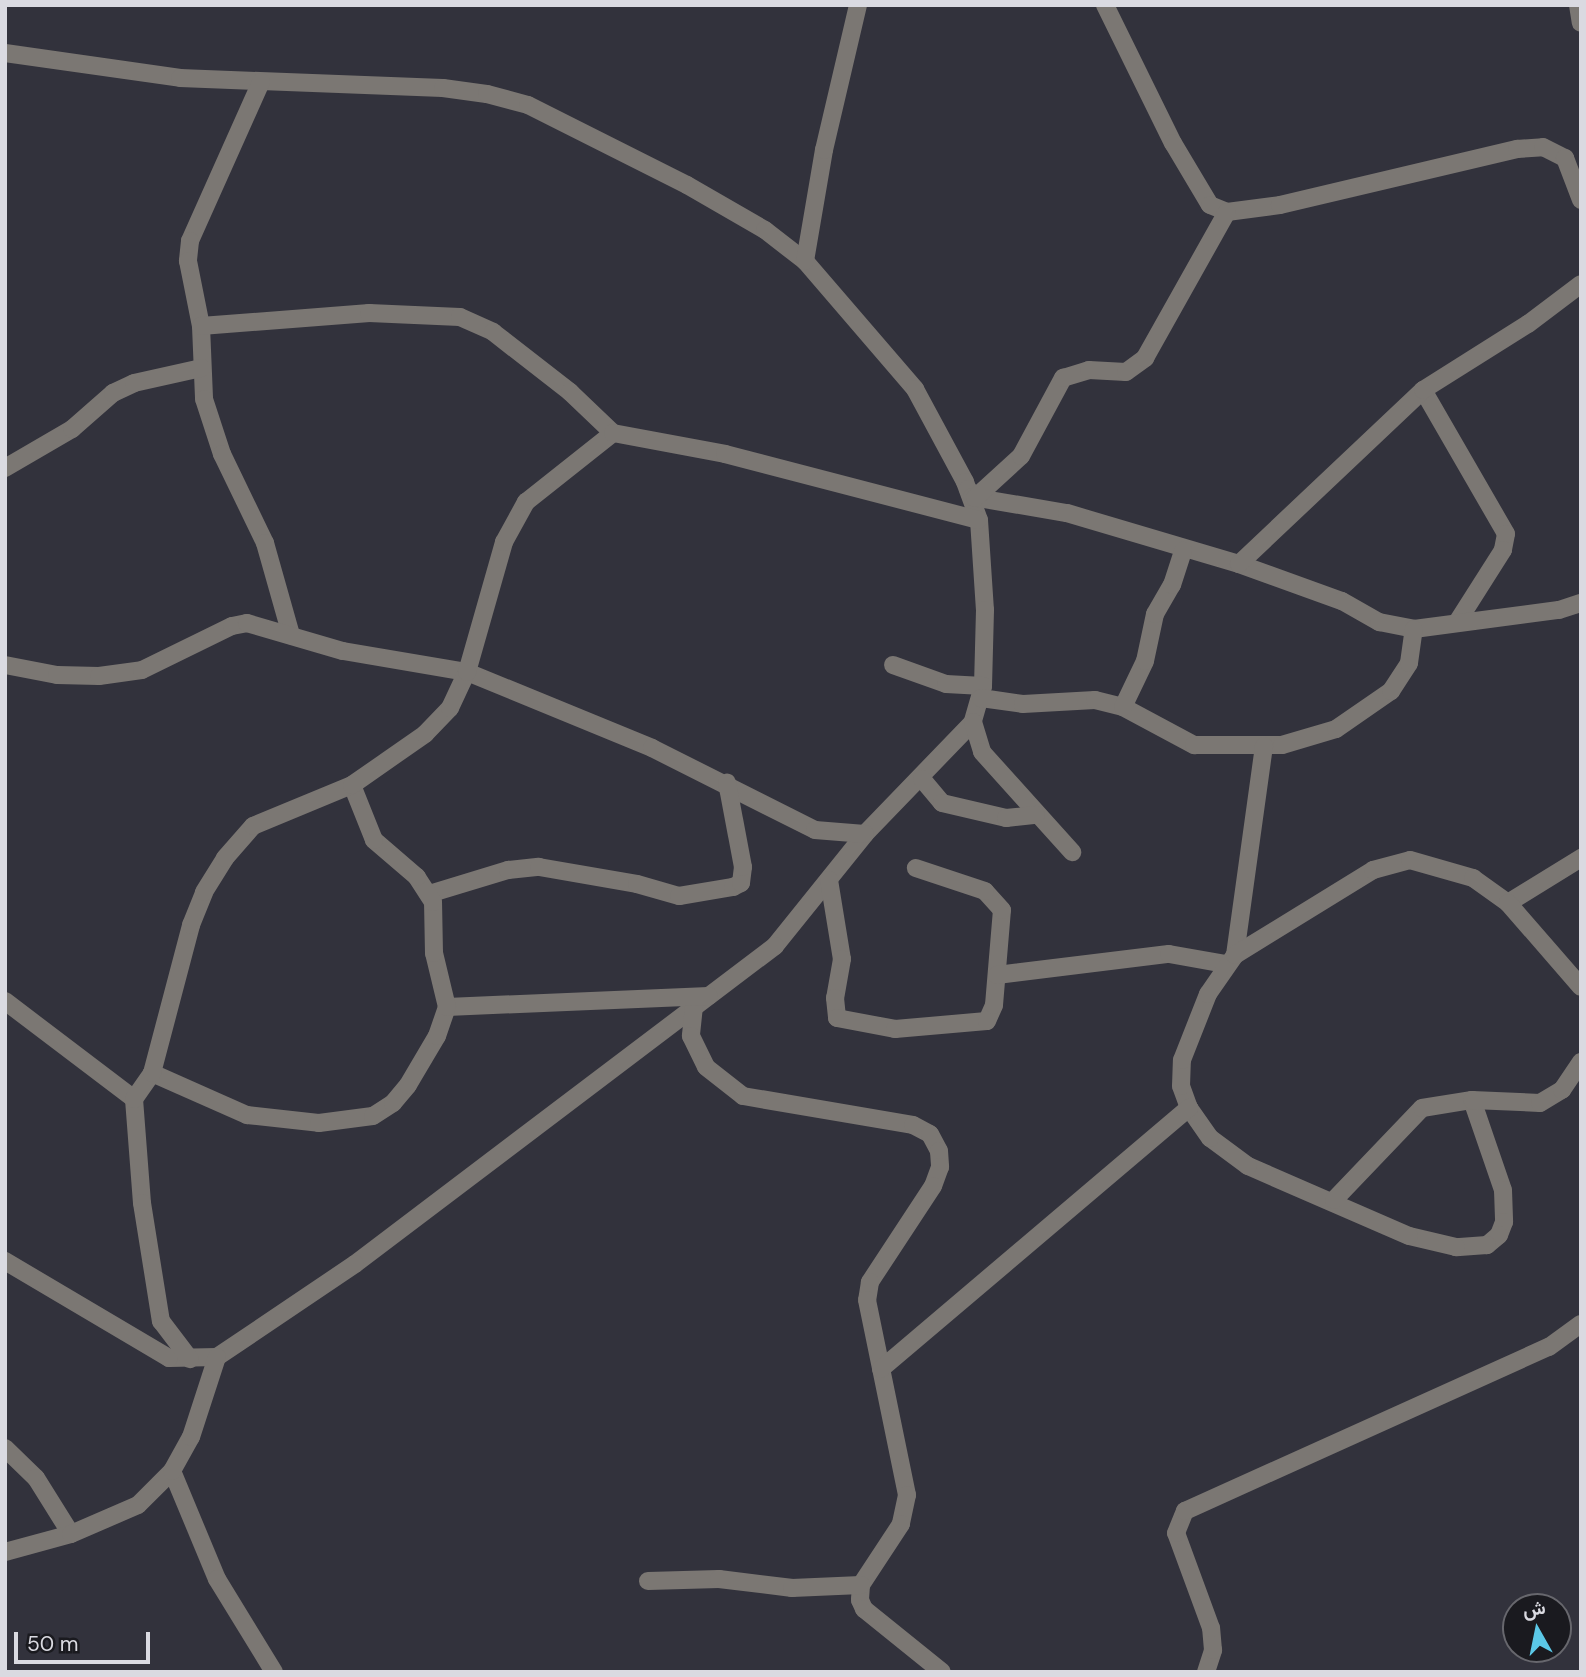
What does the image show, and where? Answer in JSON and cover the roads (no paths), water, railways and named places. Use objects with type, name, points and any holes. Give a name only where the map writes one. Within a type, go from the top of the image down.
[{"type":"street","points":[[805,261],[824,150],[858,5]]},
{"type":"street","points":[[1105,5],[1173,143],[1210,205],[1227,212],[1280,205],[1517,149],[1543,147],[1565,158],[1581,200]]},
{"type":"street","points":[[1578,5],[1581,23]]},
{"type":"street","points":[[5,53],[121,72],[261,82],[443,88],[527,105],[687,185],[765,230],[805,261],[915,389],[970,490],[979,520],[982,692],[973,722],[922,779],[865,834],[775,946],[355,1264],[217,1357],[169,1358],[132,1340],[5,1261]]},
{"type":"street","points":[[261,82],[190,242],[188,261],[201,326],[204,399],[214,430],[265,543],[291,635]]},
{"type":"street","points":[[970,490],[1021,456],[1063,378],[1089,370],[1126,372],[1145,358],[1227,212]]},
{"type":"street","points":[[1239,564],[1423,390],[1528,324],[1581,284]]},
{"type":"street","points":[[201,326],[369,313],[460,317],[493,332],[570,392],[612,433],[725,454],[979,520]]},
{"type":"street","points":[[5,468],[72,429],[113,393],[134,383],[201,368]]},
{"type":"street","points":[[1423,390],[1506,534],[1503,550],[1458,621]]},
{"type":"street","points":[[190,1359],[161,1321],[142,1203],[134,1099],[152,1073],[191,925],[225,858],[253,826],[352,785],[425,734],[450,708],[467,672],[504,542],[526,502],[612,433]]},
{"type":"street","points":[[970,490],[1067,513],[1182,551],[1239,564],[1342,601],[1379,622],[1414,629],[1458,621],[1559,610],[1581,603]]},
{"type":"street","points":[[1123,707],[1145,661],[1154,614],[1172,585],[1182,551]]},
{"type":"street","points":[[5,665],[57,675],[99,676],[171,659],[232,626],[247,623],[343,651],[467,672],[727,782],[815,830],[865,834]]},
{"type":"street","points":[[893,665],[946,684],[1023,704],[1094,700],[1123,707],[1194,745],[1264,746],[1307,741],[1336,729],[1391,691],[1409,663],[1414,629]]},
{"type":"street","points":[[973,722],[982,752],[1072,852]]},
{"type":"street","points":[[1231,960],[1264,746]]},
{"type":"street","points":[[922,779],[942,803],[1006,818],[1036,815]]},
{"type":"street","points":[[429,894],[500,872],[539,867],[637,884],[679,896],[733,887],[741,883],[743,867],[727,782]]},
{"type":"street","points":[[152,1073],[247,1115],[319,1124],[373,1116],[393,1103],[408,1085],[437,1036],[447,1007],[433,953],[435,917],[429,894],[417,877],[374,841],[352,785]]},
{"type":"street","points":[[1508,903],[1581,858]]},
{"type":"street","points":[[1472,1100],[1506,1208],[1499,1236],[1487,1245],[1455,1247],[1409,1237],[1334,1200],[1248,1166],[1210,1138],[1189,1108],[1181,1086],[1182,1060],[1208,994],[1231,960],[1373,870],[1409,860],[1473,878],[1508,903],[1581,987]]},
{"type":"street","points":[[829,880],[840,928],[842,959],[834,1008],[841,1021],[895,1029],[988,1021],[994,1005],[1003,923],[996,900],[970,884],[916,868]]},
{"type":"street","points":[[997,975],[1169,954],[1231,960]]},
{"type":"street","points":[[447,1007],[710,996]]},
{"type":"street","points":[[5,1002],[134,1099]]},
{"type":"street","points":[[694,1006],[691,1036],[706,1067],[743,1096],[876,1116],[913,1125],[934,1140],[940,1167],[933,1186],[870,1282],[867,1300],[896,1434],[906,1509],[893,1541],[861,1584],[864,1609],[942,1672]]},
{"type":"street","points":[[1334,1200],[1422,1108],[1472,1100],[1540,1103],[1562,1090],[1581,1062]]},
{"type":"street","points":[[881,1369],[1189,1108]]},
{"type":"street","points":[[1206,1672],[1213,1650],[1211,1628],[1176,1533],[1185,1511],[1549,1347],[1581,1324]]},
{"type":"street","points":[[5,1552],[72,1534],[138,1505],[172,1471],[191,1437],[217,1357]]},
{"type":"street","points":[[5,1448],[36,1478],[72,1534]]},
{"type":"street","points":[[172,1471],[217,1579],[274,1672]]},
{"type":"street","points":[[648,1581],[719,1579],[792,1588],[861,1584]]}]
